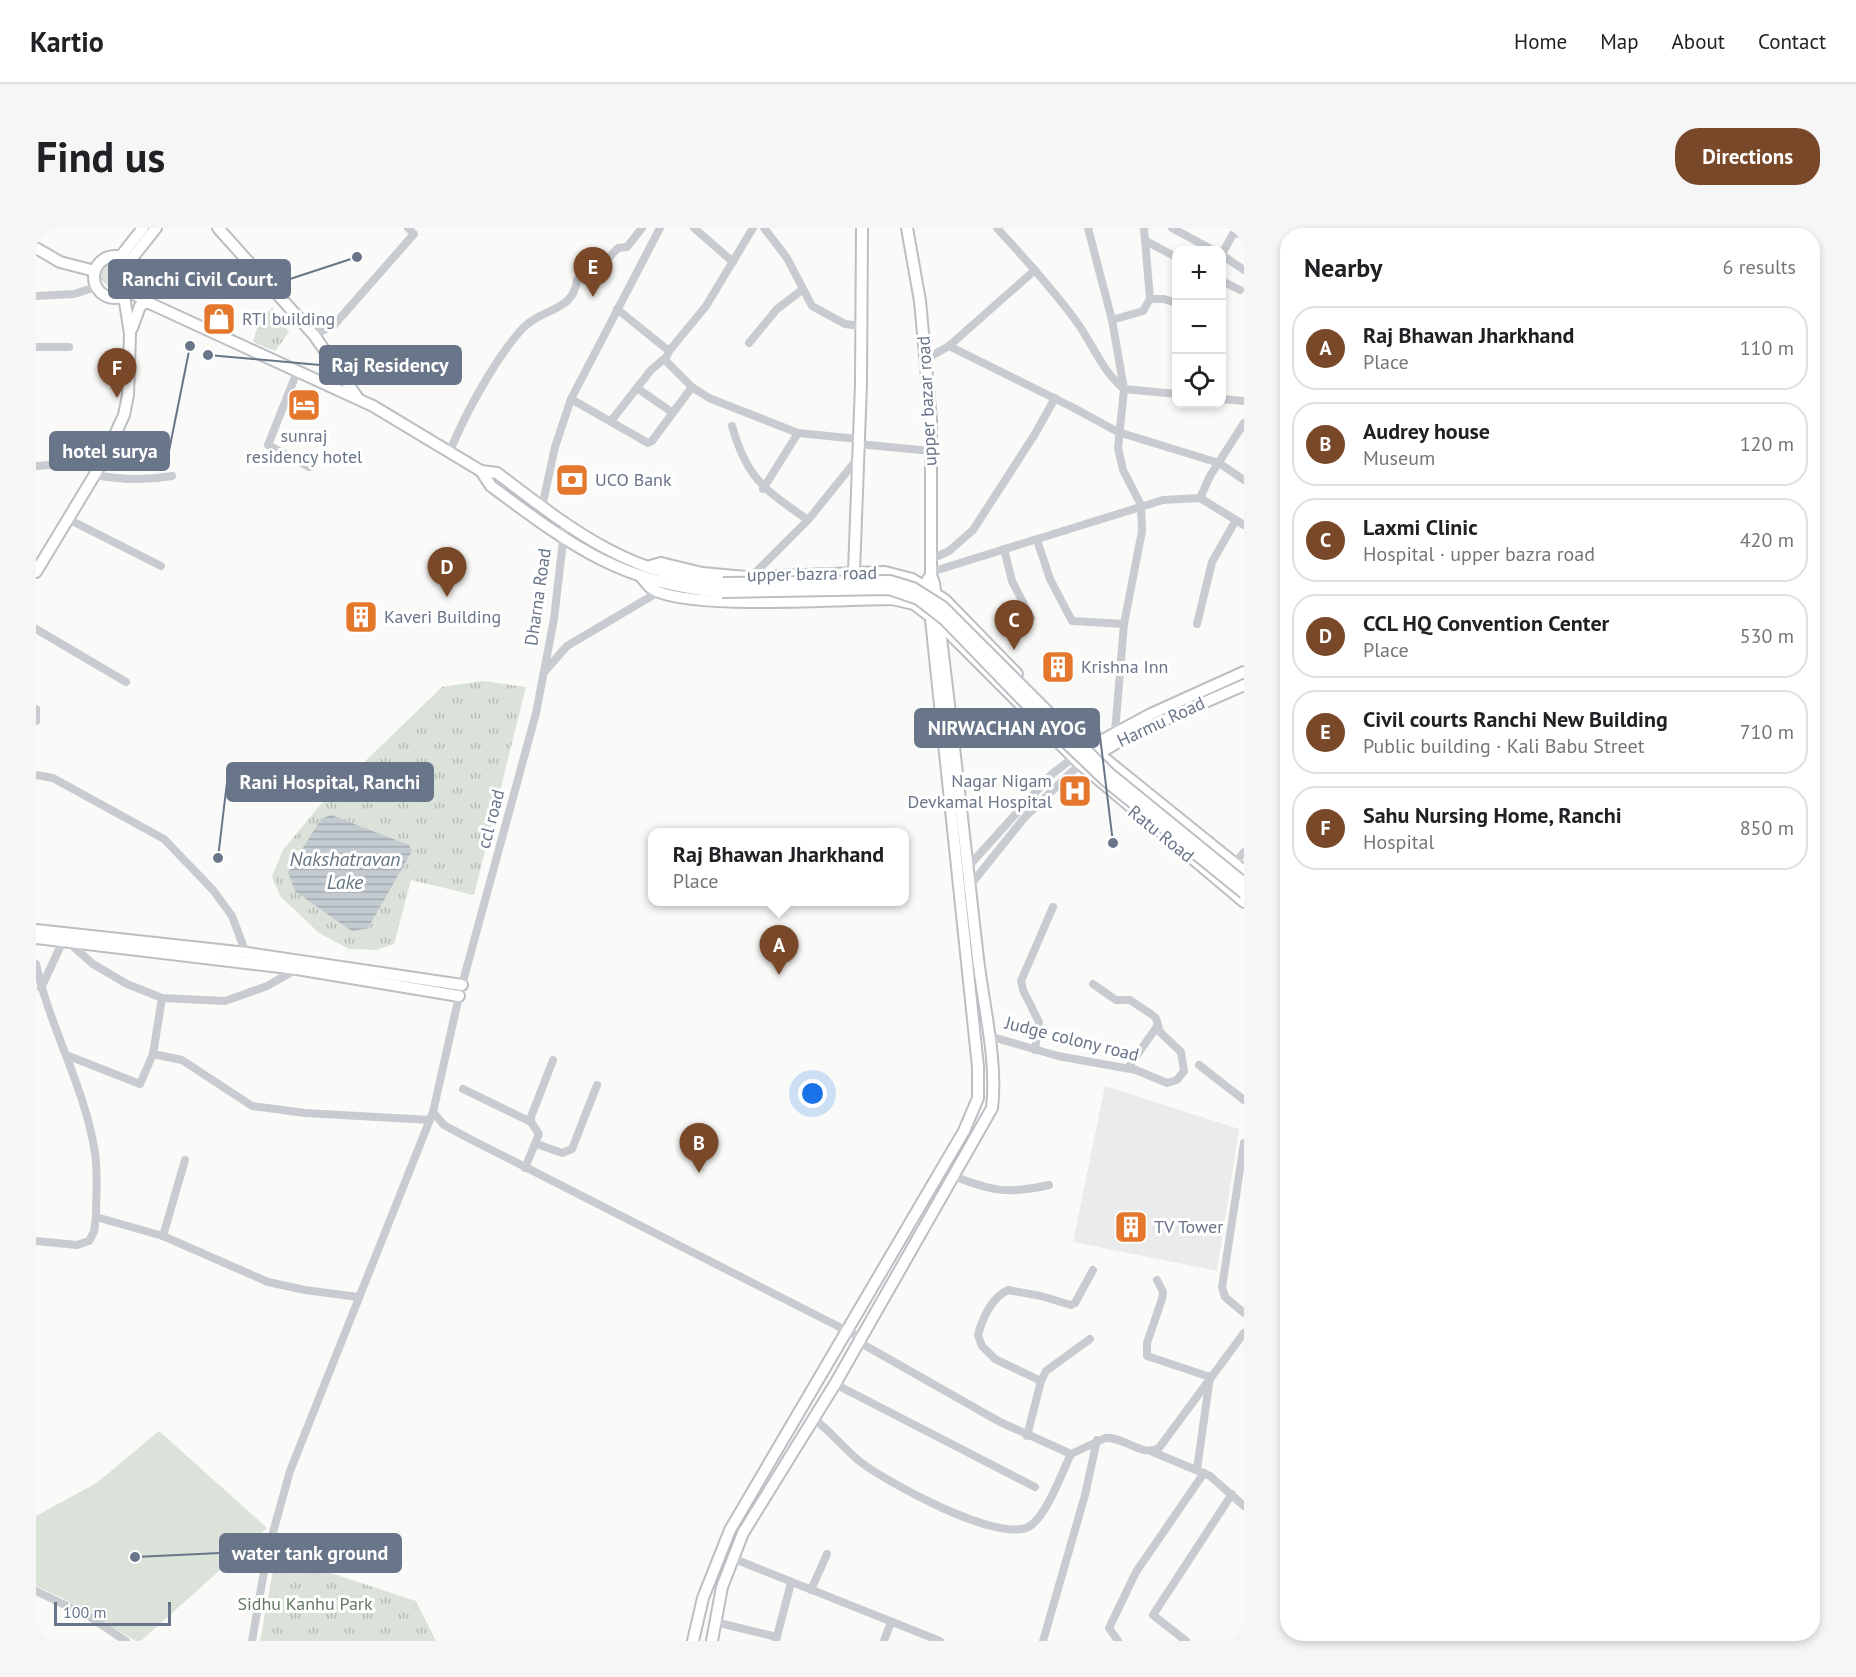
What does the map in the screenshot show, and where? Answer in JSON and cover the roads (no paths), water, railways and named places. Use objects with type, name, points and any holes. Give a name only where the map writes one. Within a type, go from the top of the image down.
[{"type":"main road","points":[[124,260],[143,228]]},
{"type":"main road","points":[[156,228],[124,260],[104,259],[94,271],[96,287],[108,297],[127,294],[147,302],[358,399],[481,471],[497,473],[592,543],[644,572]]},
{"type":"main road","points":[[218,228],[314,335],[358,399]]},
{"type":"main road","points":[[854,572],[859,458],[862,228]]},
{"type":"main road","name":"upper bazar road","points":[[711,1641],[732,1558],[743,1533],[835,1384],[992,1108],[994,1074],[976,948],[969,866],[940,624],[932,590],[927,581],[931,574],[931,451],[926,359],[920,301],[907,228]]},
{"type":"main road","points":[[36,248],[60,262],[94,271]]},
{"type":"main road","points":[[36,572],[70,520],[103,461],[124,415],[128,395],[130,334],[127,294],[136,277],[124,260]]},
{"type":"main road","points":[[130,334],[138,311],[147,302]]},
{"type":"main road","points":[[481,471],[490,486],[586,554],[644,572],[698,581],[722,588],[889,589],[918,598],[944,619],[1034,712],[1105,780],[1244,893]]},
{"type":"main road","name":"upper bazra road","points":[[1077,761],[940,624],[914,604],[892,599],[746,602],[687,598],[651,588],[644,572],[661,563],[702,573],[752,576],[854,572],[896,574],[932,590],[1093,751]]},
{"type":"main road","points":[[722,588],[890,582],[926,595],[943,607],[1110,774],[1244,883]]},
{"type":"main road","name":"upper bazar road","points":[[693,1641],[703,1598],[725,1539],[964,1131],[978,1098],[978,1067],[960,876],[929,615],[932,590]]},
{"type":"main road","name":"Harmu Road","points":[[1093,751],[1115,732],[1244,672]]},
{"type":"main road","name":"Harmu Road","points":[[1077,761],[1093,751],[1244,685]]},
{"type":"main road","name":"Ratu Road","points":[[1093,751],[1244,871]]},
{"type":"main road","name":"Ratu Road","points":[[1077,761],[1244,902]]},
{"type":"main road","points":[[36,930],[246,958],[460,991]]},
{"type":"main road","points":[[36,938],[246,958],[297,969],[460,991]]},
{"type":"street","points":[[314,335],[334,325],[407,242],[414,234],[408,228]]},
{"type":"street","points":[[450,451],[473,404],[525,327],[568,301],[576,292],[577,280],[586,272],[596,271],[618,248],[627,247],[642,228]]},
{"type":"street","points":[[542,507],[555,447],[571,399],[660,228]]},
{"type":"street","points":[[694,228],[733,262]]},
{"type":"street","points":[[611,421],[706,306],[753,228]]},
{"type":"street","points":[[764,228],[787,258],[812,306],[845,324],[860,326]]},
{"type":"street","points":[[997,228],[1082,328],[1104,370],[1124,389],[1172,394]]},
{"type":"street","points":[[1088,228],[1113,320],[1124,389],[1118,432],[1123,470],[1141,506],[1142,531],[1124,624],[1115,732]]},
{"type":"street","points":[[1113,320],[1143,311],[1150,299],[1144,228]]},
{"type":"street","points":[[1172,228],[1206,246]]},
{"type":"street","points":[[1226,246],[1233,234],[1244,233]]},
{"type":"street","points":[[1146,241],[1172,255]]},
{"type":"street","points":[[1226,257],[1244,270]]},
{"type":"street","points":[[926,359],[949,346],[1035,270]]},
{"type":"street","points":[[1226,283],[1240,290]]},
{"type":"street","points":[[36,296],[74,294],[96,287]]},
{"type":"street","points":[[749,343],[777,309],[802,290]]},
{"type":"street","points":[[1150,299],[1172,302]]},
{"type":"street","points":[[617,309],[667,354],[692,387],[709,398],[798,433],[931,451]]},
{"type":"street","points":[[36,346],[69,347]]},
{"type":"street","points":[[949,346],[1118,432],[1219,463],[1244,480]]},
{"type":"street","points":[[297,372],[268,445],[309,467],[314,458]]},
{"type":"street","points":[[571,399],[648,443],[692,387]]},
{"type":"street","points":[[637,388],[673,413]]},
{"type":"street","points":[[930,559],[949,551],[973,530],[1035,434],[1055,398]]},
{"type":"street","points":[[1226,399],[1244,401]]},
{"type":"street","points":[[1200,498],[1219,463],[1241,434],[1244,423]]},
{"type":"street","points":[[732,426],[738,447],[753,477],[763,489],[808,520]]},
{"type":"street","points":[[763,489],[798,433]]},
{"type":"street","points":[[752,576],[808,520],[859,458]]},
{"type":"street","points":[[36,466],[103,461]]},
{"type":"street","points":[[95,475],[147,480],[172,476]]},
{"type":"street","points":[[931,574],[1141,506],[1183,497],[1200,498],[1240,522],[1212,562],[1197,624]]},
{"type":"street","points":[[70,520],[161,566]]},
{"type":"street","name":"Dharna Road","points":[[542,675],[554,619],[565,523]]},
{"type":"street","points":[[1037,540],[1050,579],[1072,621],[1124,624]]},
{"type":"street","points":[[1004,549],[1012,581],[1031,618]]},
{"type":"street","points":[[542,675],[552,660],[567,646],[660,591]]},
{"type":"street","points":[[36,629],[126,682]]},
{"type":"street","name":"ccl road","points":[[252,1641],[267,1554],[281,1497],[431,1116],[460,991],[536,713],[542,675]]},
{"type":"street","points":[[36,709],[36,721]]},
{"type":"street","points":[[960,876],[1034,794],[1077,761]]},
{"type":"street","points":[[962,897],[1025,817],[1077,761]]},
{"type":"street","points":[[36,776],[53,778],[164,839],[213,891],[232,916],[246,958]]},
{"type":"street","points":[[1234,864],[1244,852]]},
{"type":"street","points":[[1035,1050],[1039,1022],[1021,981],[1053,907]]},
{"type":"street","points":[[41,988],[66,941],[93,964],[127,984],[162,999],[225,1001],[267,986],[297,969]]},
{"type":"street","points":[[36,964],[41,988],[66,1054],[95,1153],[96,1217],[94,1232],[89,1241],[77,1245],[36,1241]]},
{"type":"street","name":"Judge colony road","points":[[989,1036],[1074,1060],[1128,1068],[1167,1083],[1173,1082],[1182,1075],[1181,1052],[1160,1032],[1151,1014],[1134,1001],[1116,1000],[1094,984]]},
{"type":"street","points":[[66,1054],[140,1084],[153,1054],[162,999]]},
{"type":"street","points":[[1128,1068],[1158,1024]]},
{"type":"street","points":[[153,1054],[182,1060],[252,1106],[305,1113],[431,1116],[525,1168],[846,1331],[1027,1436],[1071,1454]]},
{"type":"street","points":[[531,1122],[553,1060]]},
{"type":"street","points":[[1199,1065],[1244,1100]]},
{"type":"street","points":[[537,1144],[562,1153],[572,1149],[597,1085]]},
{"type":"street","points":[[463,1089],[531,1122],[539,1134],[537,1144],[525,1168]]},
{"type":"street","points":[[1244,1143],[1222,1287],[1225,1297],[1244,1313]]},
{"type":"street","points":[[163,1236],[185,1160]]},
{"type":"street","points":[[954,1176],[972,1184],[1013,1192],[1049,1185]]},
{"type":"street","points":[[96,1217],[163,1236],[268,1282],[305,1290],[358,1297]]},
{"type":"street","points":[[1041,1381],[989,1354],[978,1335],[983,1321],[998,1297],[1008,1290],[1041,1296],[1071,1305],[1076,1303],[1093,1270]]},
{"type":"street","points":[[1157,1280],[1163,1292],[1147,1343],[1147,1356],[1210,1377]]},
{"type":"street","points":[[1153,1452],[1159,1448],[1244,1334]]},
{"type":"street","points":[[1027,1436],[1041,1381],[1049,1368],[1090,1340]]},
{"type":"street","points":[[1112,1639],[1110,1623],[1136,1572],[1201,1471],[1210,1377]]},
{"type":"street","points":[[835,1384],[1035,1487]]},
{"type":"street","points":[[814,1419],[830,1431],[857,1459],[908,1491],[984,1525],[1010,1530],[1029,1527],[1040,1517],[1071,1454],[1097,1440],[1112,1437],[1201,1471],[1244,1506]]},
{"type":"street","points":[[1042,1641],[1085,1496],[1097,1440]]},
{"type":"street","points":[[1186,1641],[1153,1615],[1232,1494]]},
{"type":"street","points":[[811,1590],[827,1554]]},
{"type":"street","points":[[732,1558],[940,1641]]},
{"type":"street","points":[[715,1622],[776,1639],[791,1582]]},
{"type":"street","points":[[36,1591],[88,1616],[126,1641]]},
{"type":"street","points":[[884,1641],[891,1622]]},
{"type":"water","name":"Nakshatravan Lake","points":[[331,815],[409,845],[412,851],[368,928],[353,931],[347,928],[295,891],[288,872],[321,819]]},
{"type":"place","name":"Ranchi Civil Court.","points":[[357,257]]},
{"type":"place","name":"Civil courts Ranchi New Building","points":[[593,297]]},
{"type":"place","name":"RTI building","points":[[219,319]]},
{"type":"place","name":"hotel surya","points":[[190,346]]},
{"type":"place","name":"Raj Residency","points":[[208,355]]},
{"type":"place","name":"Sahu Nursing Home, Ranchi","points":[[117,398]]},
{"type":"place","name":"sunraj residency hotel","points":[[304,405]]},
{"type":"place","name":"UCO Bank","points":[[572,480]]},
{"type":"place","name":"CCL HQ Convention Center","points":[[447,597]]},
{"type":"place","name":"Kaveri Building","points":[[361,617]]},
{"type":"place","name":"Laxmi Clinic","points":[[1014,650]]},
{"type":"place","name":"Krishna Inn","points":[[1058,667]]},
{"type":"place","name":"Nagar Nigam Devkamal Hospital","points":[[1075,791]]},
{"type":"place","name":"NIRWACHAN AYOG","points":[[1113,843]]},
{"type":"place","name":"Rani Hospital, Ranchi","points":[[218,858]]},
{"type":"place","name":"Raj Bhawan Jharkhand","points":[[779,975]]},
{"type":"place","name":"Audrey house","points":[[699,1173]]},
{"type":"place","name":"TV Tower","points":[[1131,1227]]},
{"type":"place","name":"water tank ground","points":[[135,1557]]},
{"type":"park label","name":"Sidhu Kanhu Park","points":[[305,1604]]}]
